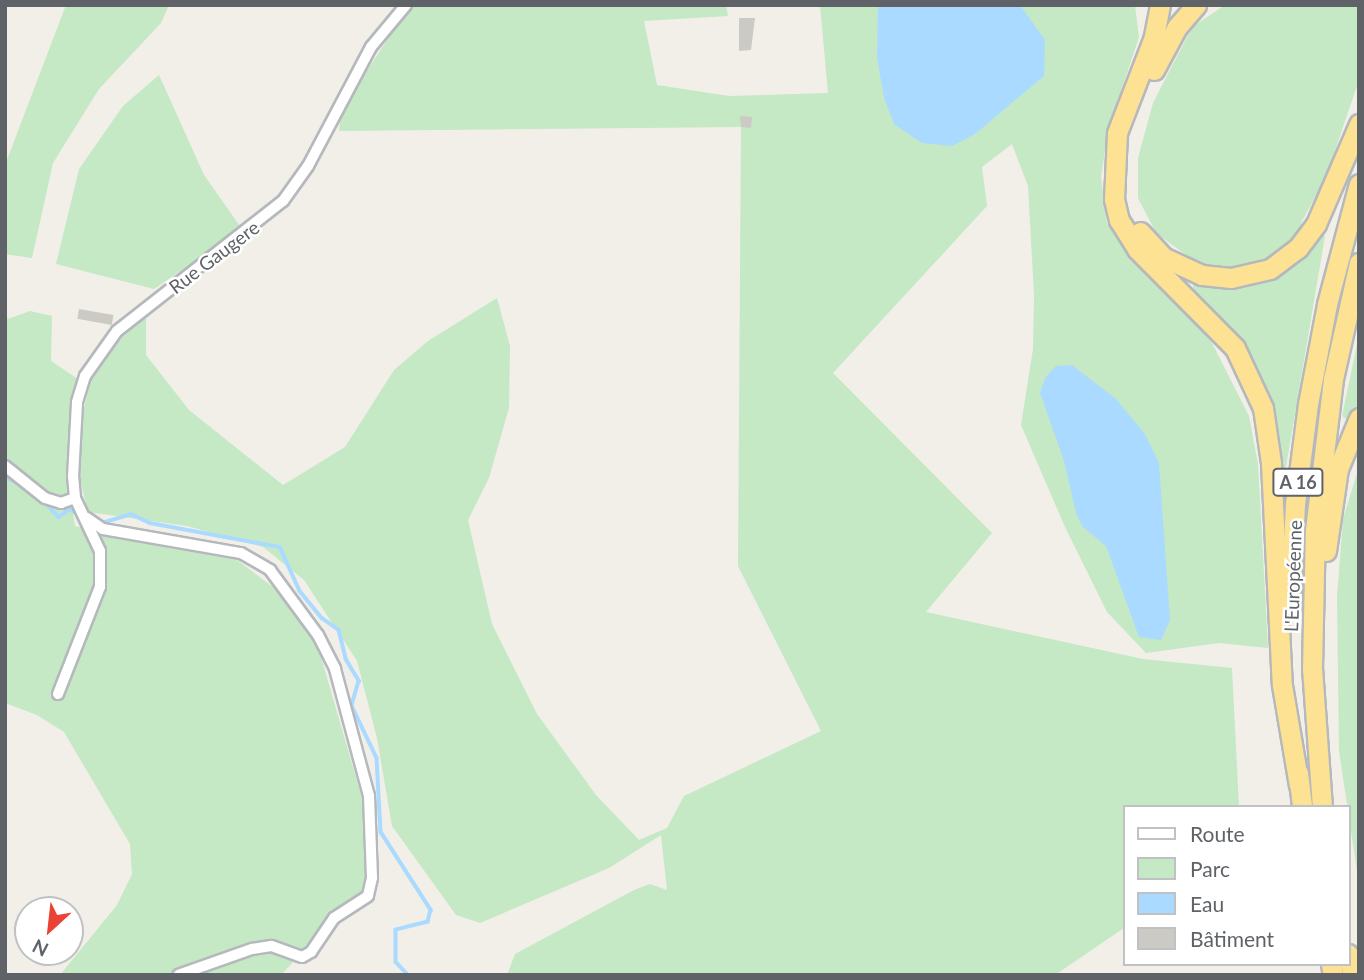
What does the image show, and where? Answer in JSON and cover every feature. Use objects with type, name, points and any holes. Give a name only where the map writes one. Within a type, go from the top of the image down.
[{"type":"highway","points":[[1160,5],[1151,46],[1117,132],[1114,199],[1124,231],[1137,249],[1235,348],[1263,408],[1271,452],[1282,685],[1299,785]]},
{"type":"highway","points":[[1196,5],[1161,54],[1125,152],[1124,185],[1131,213],[1145,239],[1163,257],[1194,273],[1222,278],[1250,275],[1284,260],[1316,224],[1359,124]]},
{"type":"highway","name":"L'Européenne","points":[[1302,805],[1290,619],[1299,467],[1326,304],[1359,184]]},
{"type":"highway","name":"L'Européenne","points":[[1322,805],[1311,632],[1317,506],[1333,379],[1359,263]]},
{"type":"highway","points":[[1318,766],[1328,531],[1342,457],[1359,418]]},
{"type":"street","name":"Rue Gaugere","points":[[58,694],[100,587],[100,551],[75,498],[77,402],[94,362],[117,331],[283,201],[315,154],[371,47],[406,5]]},
{"type":"street","points":[[5,466],[45,498],[61,503],[75,498]]},
{"type":"street","points":[[85,517],[103,529],[241,553],[270,570],[318,635],[335,669],[369,796],[372,878],[368,896],[334,918],[311,952],[302,957],[271,946],[252,949],[178,975]]},
{"type":"green space","points":[[66,5],[169,5],[161,23],[99,89],[53,163],[32,258],[5,254],[5,165]]},
{"type":"green space","points":[[410,5],[726,5],[728,16],[644,21],[657,85],[729,96],[828,93],[820,5],[1135,5],[1139,37],[1108,130],[1101,177],[1107,224],[1212,343],[1249,416],[1258,464],[1268,648],[1219,643],[1146,653],[1107,612],[1065,527],[1021,425],[1033,349],[1034,295],[1028,186],[1012,144],[982,167],[987,206],[833,373],[992,533],[926,612],[1143,659],[1232,668],[1239,805],[1122,805],[1122,929],[1055,975],[507,975],[515,954],[634,890],[650,884],[667,890],[661,835],[609,868],[480,923],[456,915],[392,826],[377,738],[357,661],[304,580],[263,547],[187,526],[88,512],[80,480],[82,416],[92,375],[105,354],[146,315],[146,355],[189,410],[283,485],[345,447],[394,370],[428,341],[497,298],[510,346],[509,408],[489,478],[468,520],[492,624],[537,714],[596,795],[639,840],[667,828],[684,796],[821,731],[738,566],[741,127],[339,131],[341,110]]},
{"type":"green space","points":[[1225,5],[1359,5],[1359,80],[1326,177],[1301,223],[1325,236],[1285,473],[1280,474],[1249,358],[1193,288],[1193,260],[1156,233],[1138,198],[1138,158],[1153,103],[1192,27]]},
{"type":"green space","points":[[159,75],[204,175],[242,229],[154,289],[56,264],[79,169],[123,106]]},
{"type":"green space","points":[[30,311],[52,316],[51,361],[78,379],[66,467],[75,526],[233,557],[273,587],[305,626],[321,657],[371,829],[368,896],[334,918],[281,975],[60,975],[67,966],[84,966],[84,946],[117,905],[132,874],[130,844],[64,732],[37,715],[5,703],[5,320]]},
{"type":"green space","points":[[1359,335],[1359,428],[1342,416]]},
{"type":"green space","points":[[1359,467],[1359,884],[1350,824],[1350,805],[1347,805],[1339,751],[1337,597],[1343,519]]},
{"type":"water","points":[[878,5],[1020,5],[1045,40],[1044,76],[975,134],[952,146],[922,143],[894,124],[884,98],[877,57]]},
{"type":"water","points":[[1072,365],[1116,399],[1145,434],[1159,463],[1170,620],[1161,640],[1139,637],[1106,546],[1082,526],[1076,513],[1064,461],[1040,393],[1045,378],[1056,366]]},
{"type":"building","points":[[739,18],[755,18],[751,50],[739,51]]},
{"type":"building","points":[[740,116],[752,117],[751,128],[741,127]]},
{"type":"building","points":[[79,309],[113,315],[112,325],[77,319]]},
{"type":"waterway","points":[[5,477],[22,485]]},
{"type":"waterway","points":[[43,500],[59,517],[70,509],[80,516]]},
{"type":"waterway","points":[[102,523],[131,514],[150,523],[280,547],[300,591],[322,618],[339,630],[346,659],[359,681],[352,706],[377,758],[381,832],[431,910],[428,922],[396,930],[396,962],[408,975]]}]
